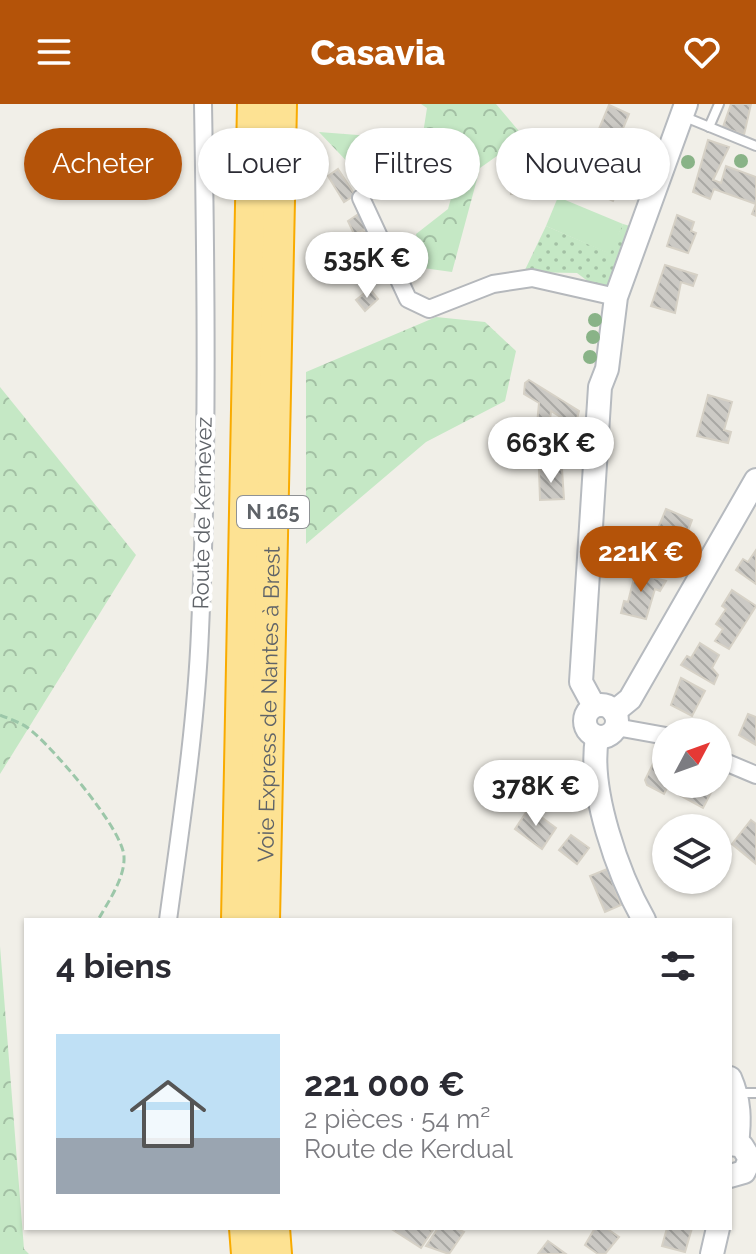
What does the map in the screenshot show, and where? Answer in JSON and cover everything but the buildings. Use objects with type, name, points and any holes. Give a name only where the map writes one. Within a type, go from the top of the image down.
[{"type":"highway","name":"Voie Express de Nantes à Brest","points":[[237,918],[253,104]]},
{"type":"highway","name":"Voie Express de Nantes à Brest","points":[[264,918],[281,104]]},
{"type":"highway","points":[[245,1230],[247,1254]]},
{"type":"highway","points":[[274,1230],[276,1254]]},
{"type":"street","name":"Route de Kernevez","points":[[168,918],[200,633],[207,303],[203,104]]},
{"type":"street","points":[[652,733],[605,721],[581,682],[600,387],[607,369],[616,297],[685,110]]},
{"type":"street","points":[[362,200],[408,299],[429,309],[493,284],[532,278],[616,297]]},
{"type":"street","points":[[643,918],[605,823],[595,752],[605,721],[630,699],[748,509],[756,480]]},
{"type":"street","points":[[732,765],[756,775]]},
{"type":"street","points":[[739,1172],[746,1149],[734,1144],[740,1118],[741,1088]]},
{"type":"street","points":[[712,1254],[718,1230]]},
{"type":"lane","points":[[709,127],[719,104]]},
{"type":"lane","points":[[685,110],[709,127],[756,146]]},
{"type":"path","points":[[0,715],[28,728],[52,751],[116,833],[124,857],[117,885],[99,918]]},
{"type":"green space","points":[[421,104],[496,104],[516,128],[496,128],[496,157],[480,168],[480,128],[424,128],[427,108]]},
{"type":"green space","points":[[329,133],[345,134],[345,159],[329,143]]},
{"type":"green space","points":[[450,200],[471,200],[452,272],[423,268],[416,234],[448,209]]},
{"type":"green space","points":[[557,200],[565,200],[623,224],[610,254],[546,226]]},
{"type":"green space","points":[[623,224],[630,226],[607,288],[593,285],[577,273],[524,272],[546,226],[609,253]]},
{"type":"green space","points":[[436,317],[485,322],[516,351],[505,401],[426,442],[306,544],[306,372]]},
{"type":"green space","points":[[0,387],[136,555],[0,774]]},
{"type":"green space","points":[[0,946],[24,1249],[29,1254],[0,1254]]}]
